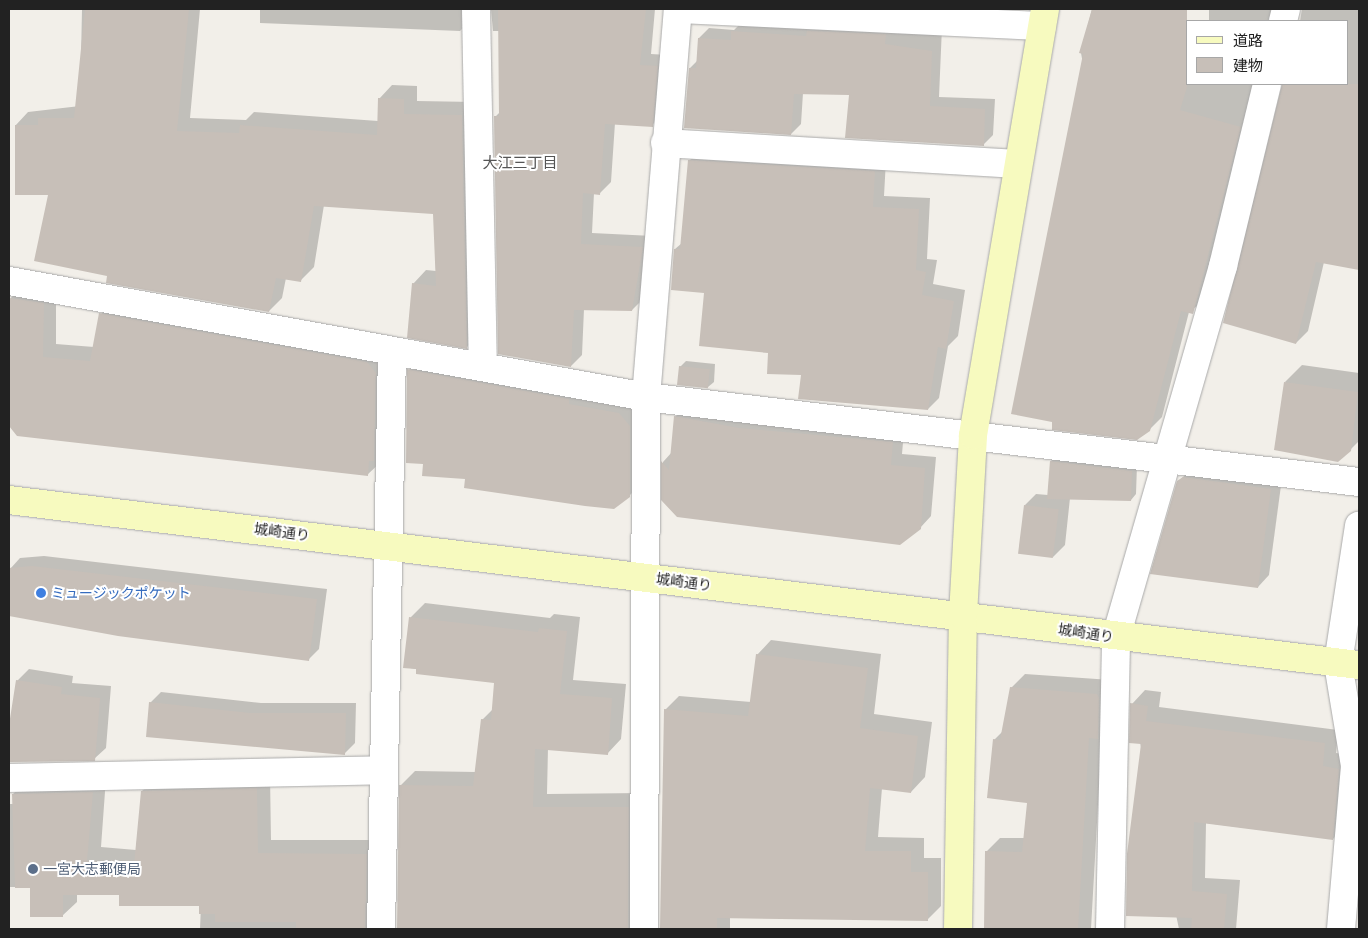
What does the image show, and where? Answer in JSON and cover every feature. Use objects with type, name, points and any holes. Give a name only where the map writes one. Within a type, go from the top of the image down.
[{"type":"street","points":[[476,9],[483,367]]},
{"type":"street","points":[[644,929],[643,577],[646,397],[678,9],[1044,18],[1016,164],[974,435],[963,616],[958,929]]},
{"type":"street","points":[[1110,929],[1116,637],[1223,266],[1267,85]]},
{"type":"street","points":[[666,143],[1016,164]]},
{"type":"street","points":[[9,281],[646,397],[974,435],[1166,462],[1359,482]]},
{"type":"street","points":[[381,929],[382,770],[390,545],[392,352]]},
{"type":"street","name":"城崎通り","points":[[9,500],[390,545],[963,616],[1116,637],[1349,664]]},
{"type":"street","points":[[1341,929],[1355,766],[1349,664],[1359,526]]},
{"type":"street","points":[[9,778],[382,770]]},
{"type":"building","points":[[85,9],[189,9],[177,131],[239,133],[240,125],[377,135],[378,98],[404,99],[404,114],[462,115],[467,349],[407,338],[412,283],[436,286],[433,214],[314,206],[301,282],[276,278],[269,312],[106,283],[107,276],[34,261],[48,195],[15,195],[15,125],[38,125],[38,118],[74,118]]},
{"type":"building","points":[[498,9],[646,9],[640,65],[658,66],[653,127],[605,124],[600,195],[583,193],[581,244],[643,247],[632,311],[574,310],[571,367],[498,354],[494,116],[499,116]]},
{"type":"building","points":[[1092,9],[1187,9],[1187,87],[1180,110],[1241,127],[1193,314],[1181,311],[1150,431],[1137,440],[1052,430],[1052,422],[1011,414],[1083,54],[1079,53]]},
{"type":"building","points":[[731,31],[806,36],[807,31],[886,34],[885,44],[932,51],[930,106],[985,109],[984,146],[845,138],[849,95],[794,94],[791,135],[684,128],[689,68],[696,68],[698,38],[731,40]]},
{"type":"building","points":[[1359,84],[1359,270],[1316,262],[1296,344],[1223,323],[1282,85]]},
{"type":"building","points":[[688,160],[875,171],[873,207],[919,209],[916,270],[926,272],[922,295],[954,301],[946,349],[938,347],[928,410],[798,399],[801,375],[767,374],[768,353],[699,346],[704,293],[671,290],[674,249],[680,249]]},
{"type":"building","points":[[9,298],[44,303],[43,357],[90,361],[99,313],[367,362],[376,373],[374,461],[369,461],[368,476],[17,436],[9,426]]},
{"type":"building","points":[[679,366],[710,369],[708,388],[677,385]]},
{"type":"building","points":[[407,369],[569,399],[569,404],[619,413],[630,426],[630,497],[614,509],[464,488],[465,479],[422,476],[423,464],[406,463]]},
{"type":"building","points":[[1284,382],[1358,392],[1351,451],[1338,462],[1274,450]]},
{"type":"building","points":[[674,416],[739,428],[893,442],[891,465],[925,468],[921,529],[900,545],[677,517],[661,500],[661,461],[669,470]]},
{"type":"building","points":[[1050,461],[1132,471],[1131,501],[1047,499]]},
{"type":"building","points":[[1183,477],[1271,489],[1258,588],[1150,574],[1177,481]]},
{"type":"building","points":[[1024,505],[1059,509],[1053,558],[1018,554]]},
{"type":"building","points":[[32,566],[317,599],[309,661],[118,636],[9,616],[9,568]]},
{"type":"building","points":[[409,617],[538,632],[539,628],[567,631],[560,694],[612,698],[608,755],[535,749],[533,807],[629,807],[628,929],[397,929],[399,785],[473,786],[481,719],[491,720],[494,683],[416,674],[416,669],[403,668]]},
{"type":"building","points":[[756,654],[868,668],[860,728],[918,736],[911,793],[870,788],[865,851],[911,851],[911,872],[928,872],[928,921],[717,918],[717,929],[660,929],[664,709],[748,716]]},
{"type":"building","points":[[16,680],[62,687],[61,694],[100,698],[95,761],[10,762],[9,725]]},
{"type":"building","points":[[1010,687],[1097,694],[1099,698],[1098,739],[1089,738],[1078,929],[984,929],[985,851],[1022,852],[1027,803],[987,798],[993,739],[1000,740]]},
{"type":"building","points":[[149,702],[250,713],[346,713],[345,755],[146,737]]},
{"type":"building","points":[[1130,703],[1148,706],[1146,721],[1325,743],[1323,766],[1339,769],[1333,840],[1194,822],[1192,891],[1227,894],[1224,929],[1191,929],[1192,918],[1126,916],[1127,854],[1141,744],[1129,743]]},
{"type":"building","points":[[257,788],[258,853],[367,854],[365,929],[296,929],[296,922],[215,922],[215,914],[199,914],[199,906],[119,906],[119,895],[63,895],[63,917],[30,917],[30,888],[15,888],[12,794],[93,792],[87,861],[134,865],[141,791]]},
{"type":"place","name":"ミュージックポケット","points":[[41,593]]},
{"type":"place","name":"一宮大志郵便局","points":[[33,869]]},
{"type":"district","name":"大江三丁目","points":[[520,163]]}]
